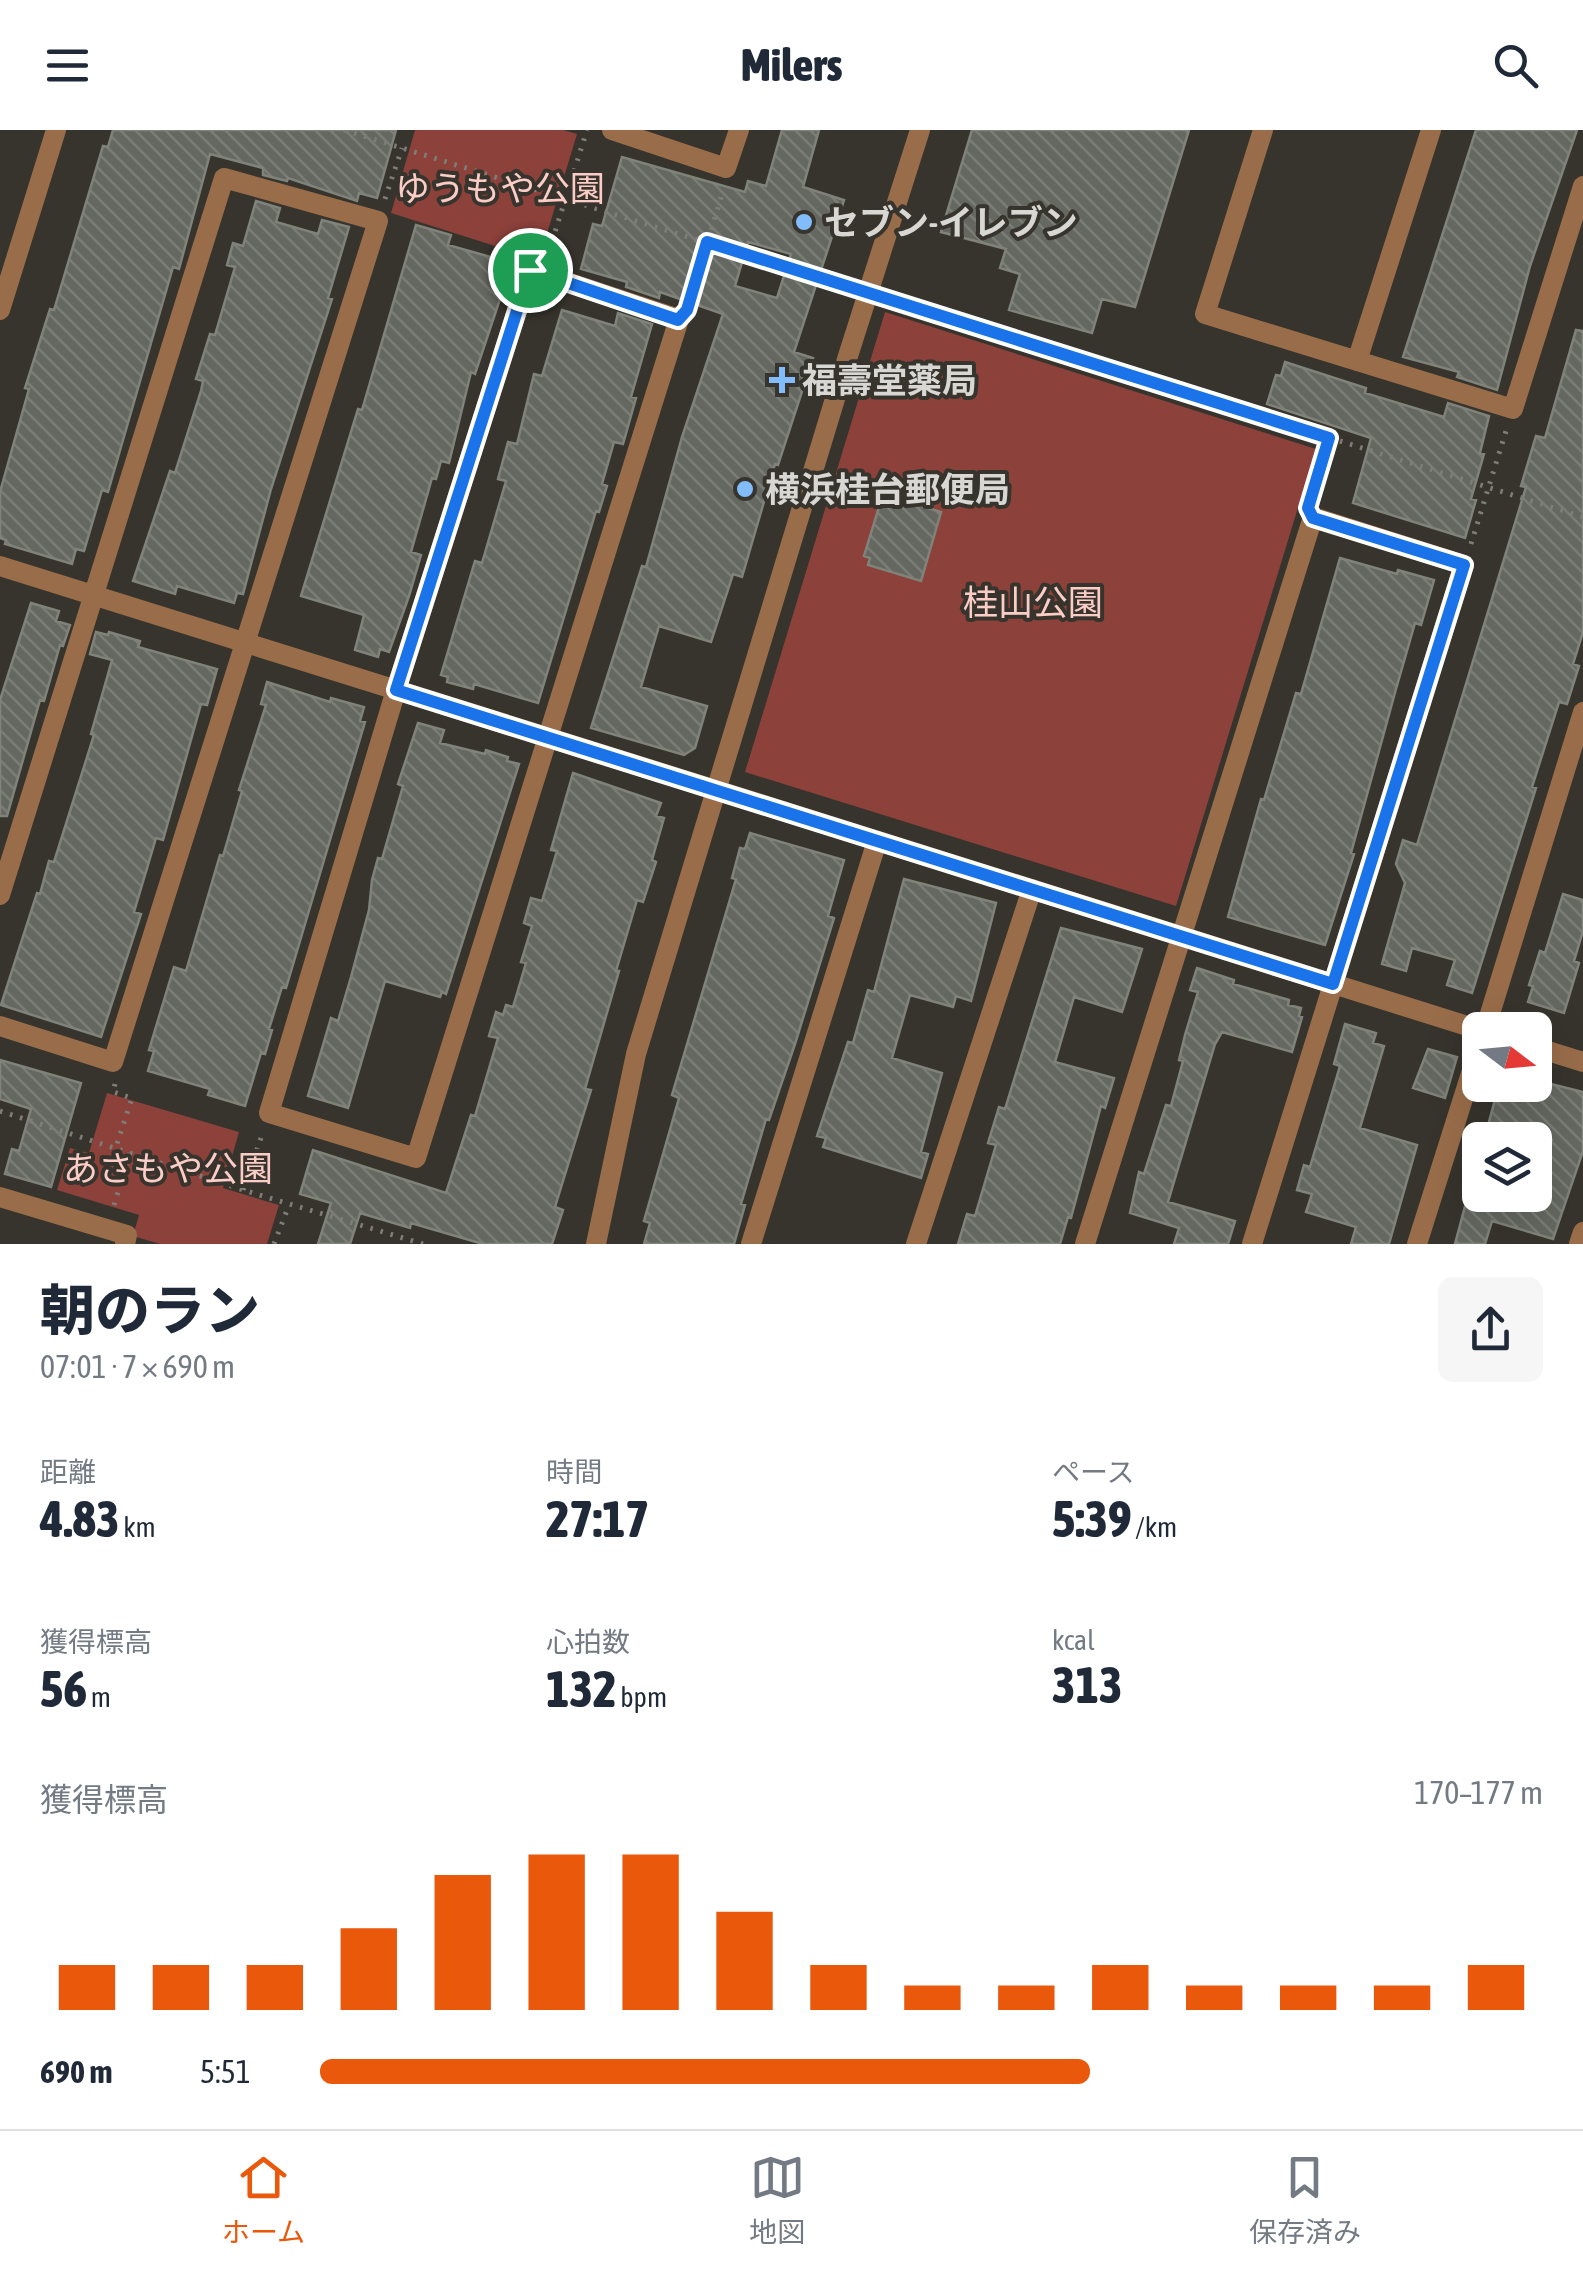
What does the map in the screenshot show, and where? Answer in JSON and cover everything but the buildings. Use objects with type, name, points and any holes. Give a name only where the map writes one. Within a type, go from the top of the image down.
[{"type":"street","points":[[0,310],[56,130]]},
{"type":"street","points":[[612,130],[726,168],[739,130]]},
{"type":"street","points":[[596,1244],[636,1054],[920,130]]},
{"type":"street","points":[[1263,130],[1205,314],[1513,409],[1583,186]]},
{"type":"street","points":[[1357,361],[1431,130]]},
{"type":"street","points":[[0,896],[224,178],[378,221],[113,1062],[0,1026]]},
{"type":"street","points":[[530,270],[678,320],[416,1158],[269,1113],[396,690],[530,270]]},
{"type":"street","points":[[1085,1244],[1313,518],[1464,565],[1252,1244]]},
{"type":"street","points":[[0,566],[1462,1024]]},
{"type":"street","points":[[1488,1012],[1583,712]]},
{"type":"street","points":[[751,1244],[878,840]]},
{"type":"street","points":[[916,1244],[1032,890]]},
{"type":"street","points":[[1552,1052],[1583,1062]]},
{"type":"street","points":[[1417,1244],[1462,1102]]},
{"type":"street","points":[[0,1197],[107,1227],[127,1236],[126,1244]]},
{"type":"street","points":[[1579,1244],[1583,1232]]},
{"type":"path","points":[[344,130],[1583,517]]},
{"type":"path","points":[[542,273],[587,130]]},
{"type":"path","points":[[378,221],[402,148]]},
{"type":"path","points":[[678,320],[687,310],[727,178],[726,168]]},
{"type":"path","points":[[1464,565],[1513,409]]},
{"type":"path","points":[[1313,518],[1308,508],[1329,438]]},
{"type":"path","points":[[116,1148],[132,1098]]},
{"type":"path","points":[[0,1111],[423,1244]]},
{"type":"path","points":[[243,1190],[269,1113]]},
{"type":"path","points":[[107,1227],[130,1152]]},
{"type":"path","points":[[274,1244],[289,1204]]},
{"type":"green space","name":"ゆうもや公園","points":[[415,130],[563,130],[577,134],[539,260],[391,213]]},
{"type":"green space","name":"桂山公園","points":[[885,312],[1316,449],[1176,906],[745,772]]},
{"type":"green space","name":"あさもや公園","points":[[107,1093],[239,1132],[223,1188],[279,1205],[267,1244],[160,1244],[133,1236],[139,1215],[57,1190],[70,1148],[89,1153]]},
{"type":"place","name":"セブン-イレブン","points":[[804,222]]},
{"type":"place","name":"福壽堂薬局","points":[[782,380]]},
{"type":"place","name":"横浜桂台郵便局","points":[[745,489]]},
{"type":"route","points":[[707,242],[1329,438],[1308,508],[1313,518],[1464,565],[1333,984],[396,690],[530,270],[678,320],[687,310],[707,242]]}]
